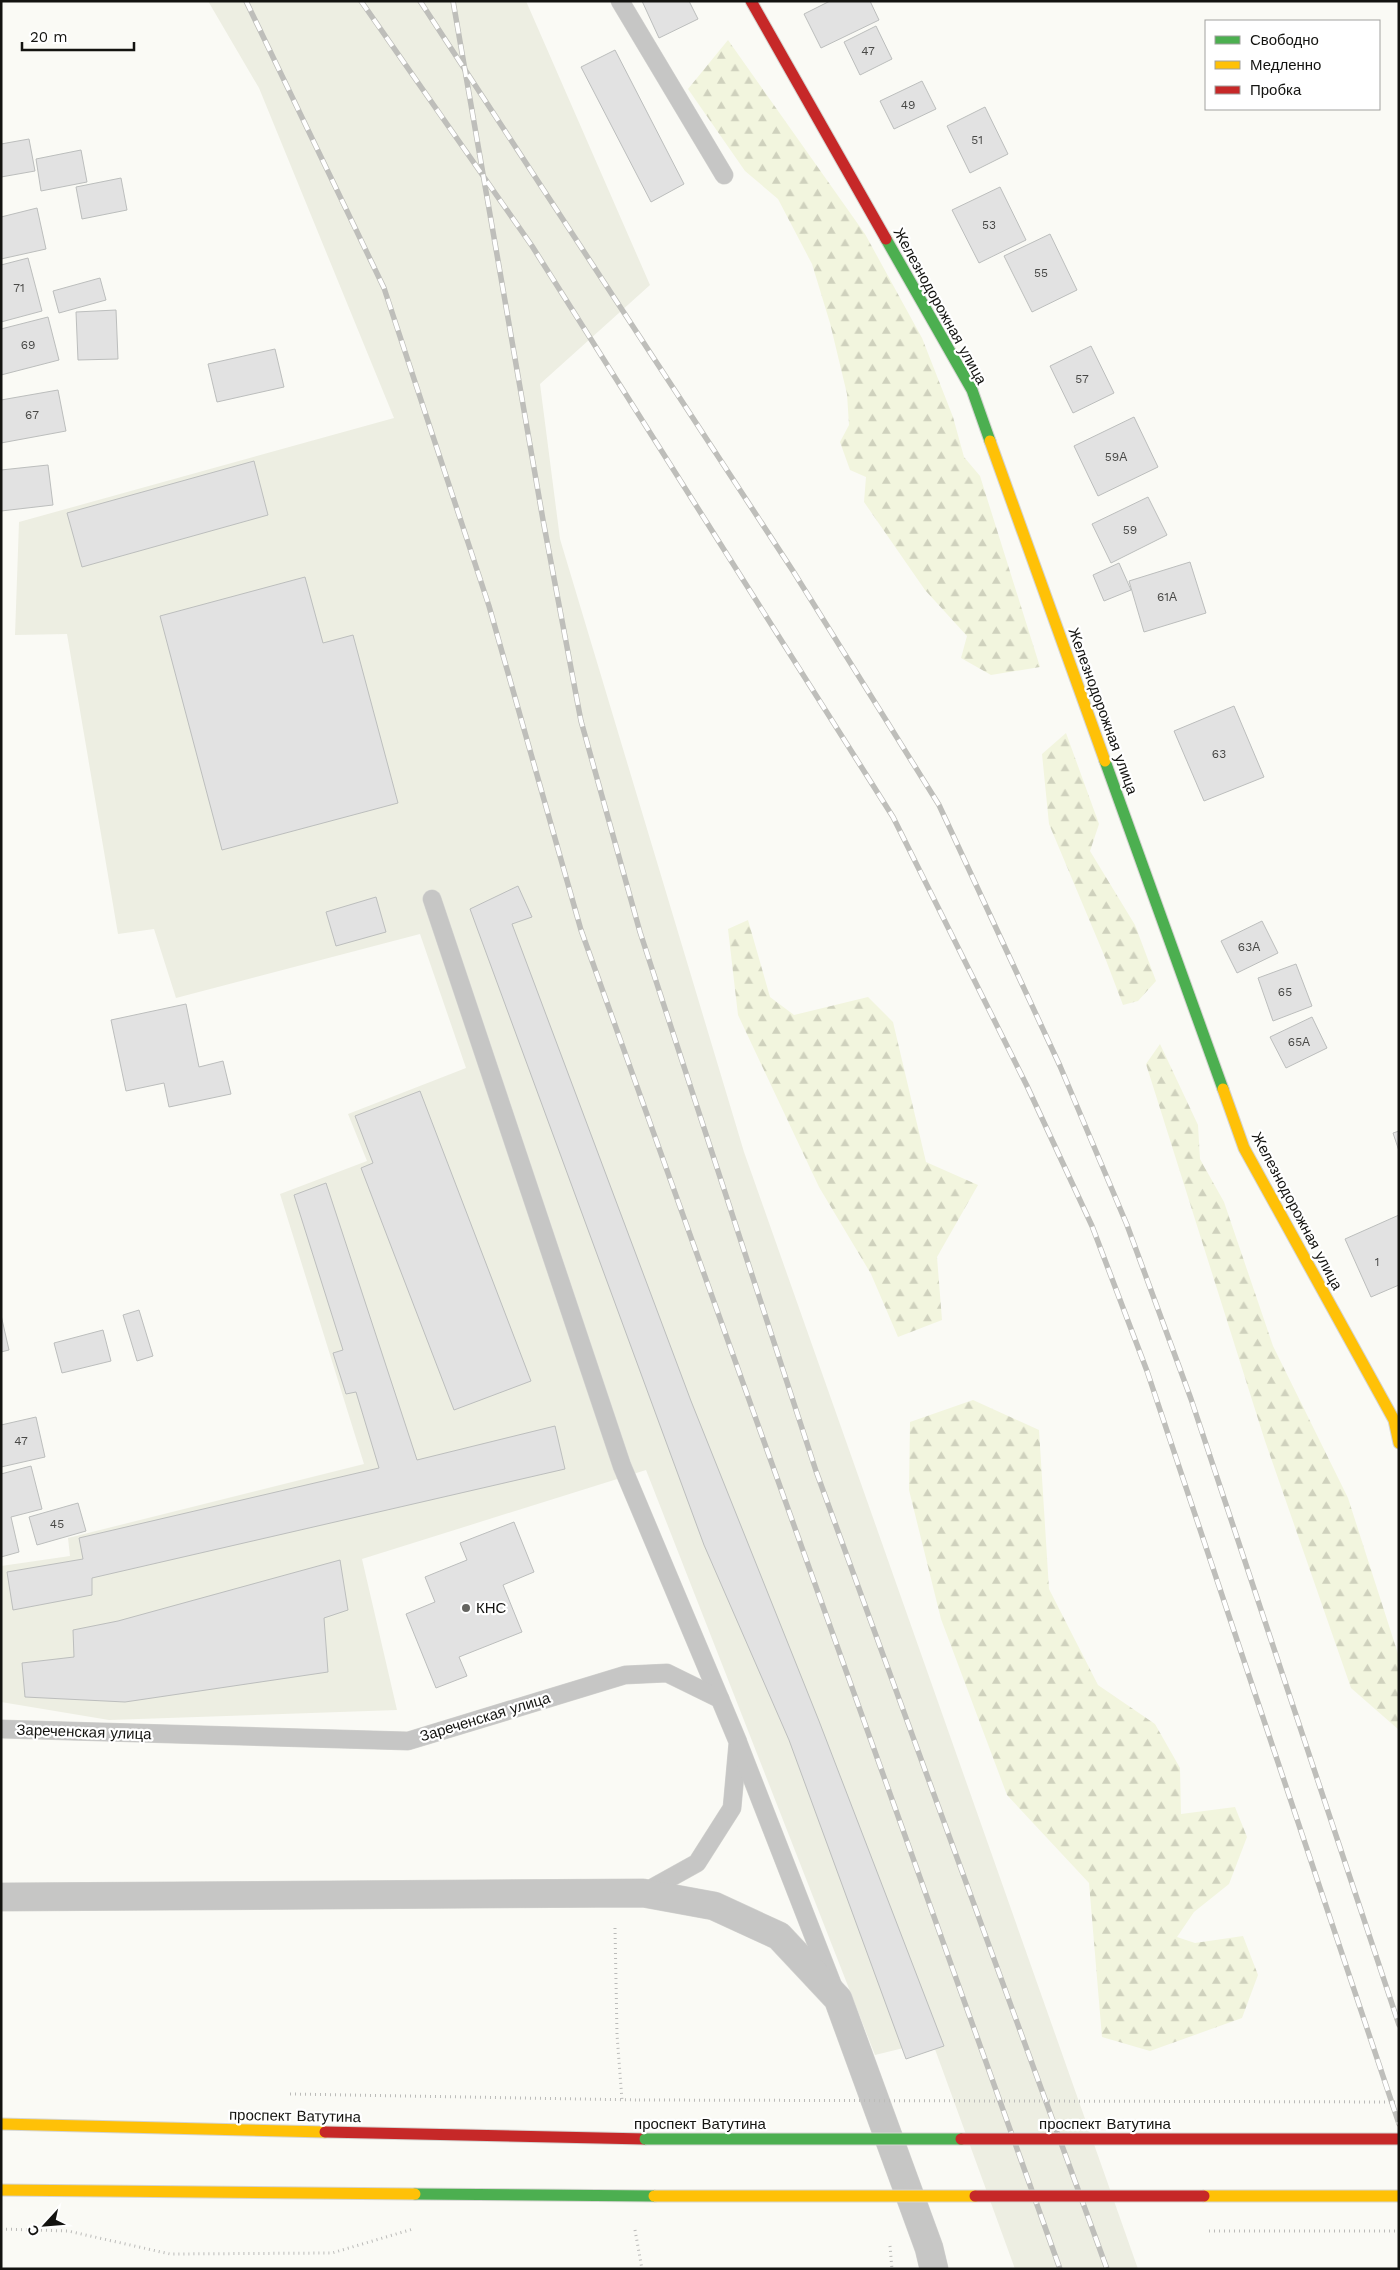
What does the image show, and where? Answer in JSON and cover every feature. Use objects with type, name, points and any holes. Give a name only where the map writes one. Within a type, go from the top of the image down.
[{"type":"main road","name":"Железнодорожная улица","points":[[751,1],[972,390],[1244,1148],[1397,1425]]},
{"type":"main road","name":"проспект Ватутина","points":[[1,2124],[645,2139],[1399,2139]]},
{"type":"main road","points":[[1,2190],[654,2196],[1399,2196]]},
{"type":"street","points":[[1,1897],[643,1894],[714,1906],[779,1936],[838,1999],[929,2248],[934,2269]]},
{"type":"lane","points":[[620,1],[724,175]]},
{"type":"lane","points":[[432,898],[622,1466],[738,1742],[838,1999]]},
{"type":"lane","name":"Зареченская улица","points":[[1,1729],[408,1741],[625,1675],[667,1673],[720,1699]]},
{"type":"lane","points":[[643,1894],[697,1863],[732,1808],[738,1742]]},
{"type":"path","points":[[615,1919],[617,2035],[622,2100]]},
{"type":"path","points":[[287,2094],[622,2100],[1399,2102]]},
{"type":"path","points":[[846,2094],[850,2103]]},
{"type":"path","points":[[642,2228],[634,2228],[642,2269]]},
{"type":"path","points":[[1,2229],[68,2232],[170,2254],[180,2254],[332,2253],[415,2229]]},
{"type":"path","points":[[890,2244],[892,2269]]},
{"type":"shaded area","points":[[208,1],[526,1],[650,285],[540,384],[560,539],[744,1152],[1138,2269],[1015,2269],[932,2041],[875,2055],[646,1470],[362,1559],[397,1710],[109,1720],[1,1702],[1,1566],[70,1556],[68,1538],[364,1464],[280,1194],[367,1161],[348,1114],[466,1068],[420,934],[176,998],[154,929],[118,934],[67,634],[15,635],[19,522],[394,418],[259,88]]},
{"type":"green space","points":[[728,40],[865,234],[922,338],[953,417],[964,457],[980,476],[1040,667],[991,675],[961,658],[967,636],[925,590],[864,502],[866,477],[850,470],[840,442],[849,425],[847,394],[830,323],[812,264],[778,199],[745,171],[688,89]]},
{"type":"green space","points":[[1066,733],[1099,824],[1090,851],[1135,925],[1156,981],[1138,1001],[1123,1005],[1049,824],[1042,754]]},
{"type":"green space","points":[[748,920],[770,997],[794,1015],[868,997],[893,1022],[926,1162],[978,1185],[937,1257],[942,1320],[898,1337],[871,1274],[819,1187],[738,1015],[728,929]]},
{"type":"green space","points":[[1160,1044],[1198,1125],[1200,1159],[1224,1202],[1273,1346],[1348,1498],[1399,1657],[1399,1730],[1351,1688],[1265,1441],[1146,1064]]},
{"type":"green space","points":[[973,1400],[1039,1430],[1049,1589],[1098,1685],[1155,1724],[1180,1768],[1181,1814],[1235,1807],[1247,1837],[1229,1884],[1194,1912],[1177,1937],[1195,1943],[1243,1936],[1258,1975],[1242,2018],[1150,2051],[1102,2037],[1089,1883],[1007,1795],[941,1619],[909,1490],[910,1422]]},
{"type":"building","points":[[642,1],[689,1],[698,19],[659,38]]},
{"type":"building","points":[[830,1],[870,1],[879,20],[821,48],[804,14]]},
{"type":"building","points":[[876,26],[892,59],[860,75],[844,42]]},
{"type":"building","points":[[615,50],[684,184],[651,202],[581,67]]},
{"type":"building","points":[[922,81],[936,109],[894,129],[880,101]]},
{"type":"building","points":[[985,107],[1008,154],[970,173],[947,126]]},
{"type":"building","points":[[29,139],[35,171],[1,177],[1,144]]},
{"type":"building","points":[[81,150],[87,182],[41,191],[36,159]]},
{"type":"building","points":[[121,178],[127,210],[82,219],[76,187]]},
{"type":"building","points":[[1000,187],[1026,240],[979,263],[952,210]]},
{"type":"building","points":[[37,208],[46,249],[1,259],[1,217]]},
{"type":"building","points":[[1050,234],[1077,290],[1032,312],[1004,256]]},
{"type":"building","points":[[28,258],[42,311],[1,322],[1,265]]},
{"type":"building","points":[[100,278],[106,300],[59,313],[53,291]]},
{"type":"building","points":[[116,310],[118,359],[78,360],[76,312]]},
{"type":"building","points":[[48,317],[59,360],[1,375],[1,329]]},
{"type":"building","points":[[1091,346],[1114,393],[1073,413],[1050,366]]},
{"type":"building","points":[[275,349],[284,387],[217,402],[208,364]]},
{"type":"building","points":[[58,390],[66,431],[1,443],[1,400]]},
{"type":"building","points":[[1134,417],[1158,467],[1098,496],[1074,446]]},
{"type":"building","points":[[254,461],[268,515],[82,567],[67,513]]},
{"type":"building","points":[[48,465],[53,505],[1,511],[1,470]]},
{"type":"building","points":[[1148,497],[1167,535],[1111,563],[1092,524]]},
{"type":"building","points":[[1190,562],[1206,613],[1144,632],[1129,581]]},
{"type":"building","points":[[1119,563],[1131,590],[1104,601],[1093,575]]},
{"type":"building","points":[[305,577],[323,643],[353,635],[398,803],[222,850],[160,616]]},
{"type":"building","points":[[1234,706],[1264,777],[1204,801],[1174,731]]},
{"type":"building","points":[[518,886],[532,917],[512,924],[691,1401],[819,1721],[944,2046],[906,2059],[789,1740],[704,1545],[470,909]]},
{"type":"building","points":[[376,897],[386,932],[336,946],[326,912]]},
{"type":"building","points":[[1262,921],[1278,953],[1237,973],[1221,941]]},
{"type":"building","points":[[1296,964],[1312,1006],[1273,1021],[1258,978]]},
{"type":"building","points":[[186,1004],[199,1067],[223,1061],[231,1094],[169,1107],[164,1083],[126,1091],[111,1020]]},
{"type":"building","points":[[1312,1017],[1327,1048],[1286,1068],[1270,1037]]},
{"type":"building","points":[[420,1091],[531,1381],[454,1410],[361,1168],[373,1163],[355,1116]]},
{"type":"building","points":[[1399,1131],[1399,1151],[1393,1133]]},
{"type":"building","points":[[326,1183],[417,1460],[555,1426],[565,1469],[92,1578],[92,1595],[13,1610],[7,1572],[83,1559],[79,1538],[379,1468],[356,1392],[346,1394],[333,1353],[343,1350],[294,1195]]},
{"type":"building","points":[[1399,1215],[1399,1285],[1371,1297],[1345,1239]]},
{"type":"building","points":[[139,1310],[153,1356],[137,1361],[123,1315]]},
{"type":"building","points":[[1,1315],[9,1350],[1,1352]]},
{"type":"building","points":[[103,1330],[111,1361],[62,1373],[54,1343]]},
{"type":"building","points":[[36,1417],[45,1457],[1,1467],[1,1425]]},
{"type":"building","points":[[31,1466],[42,1509],[11,1517],[19,1552],[1,1557],[1,1474]]},
{"type":"building","points":[[78,1503],[86,1531],[37,1545],[29,1517]]},
{"type":"building","name":"КНС","points":[[514,1522],[534,1572],[503,1585],[522,1632],[459,1657],[467,1676],[436,1688],[406,1614],[435,1602],[425,1577],[467,1560],[460,1543]]},
{"type":"building","points":[[340,1560],[348,1610],[324,1618],[328,1672],[125,1702],[25,1697],[22,1663],[74,1657],[73,1630],[118,1621]]},
{"type":"railway","points":[[246,1],[384,288],[489,606],[581,930],[1060,2269]]},
{"type":"railway","points":[[361,1],[532,246],[893,817],[1027,1086],[1092,1226],[1147,1371],[1399,2124]]},
{"type":"railway","points":[[420,1],[793,571],[939,805],[1060,1066],[1127,1225],[1191,1399],[1399,2025]]},
{"type":"railway","points":[[453,1],[543,520],[581,721],[640,932],[816,1471],[1107,2269]]},
{"type":"traffic: fast","points":[[886,239],[972,390],[990,441]]},
{"type":"traffic: fast","points":[[1105,761],[1223,1089]]},
{"type":"traffic: fast","points":[[645,2139],[961,2139]]},
{"type":"traffic: fast","points":[[415,2194],[654,2196]]},
{"type":"traffic: slow","points":[[990,441],[1105,761]]},
{"type":"traffic: slow","points":[[1223,1089],[1244,1148],[1394,1420],[1399,1443]]},
{"type":"traffic: slow","points":[[1,2124],[325,2132]]},
{"type":"traffic: slow","points":[[1,2190],[415,2194]]},
{"type":"traffic: slow","points":[[654,2196],[975,2196]]},
{"type":"traffic: slow","points":[[1204,2196],[1399,2196]]},
{"type":"traffic: jam","points":[[751,1],[886,239]]},
{"type":"traffic: jam","points":[[325,2132],[645,2139]]},
{"type":"traffic: jam","points":[[961,2139],[1399,2139]]},
{"type":"traffic: jam","points":[[975,2196],[1204,2196]]},
{"type":"place","name":"КНС","points":[[466,1608]]}]
